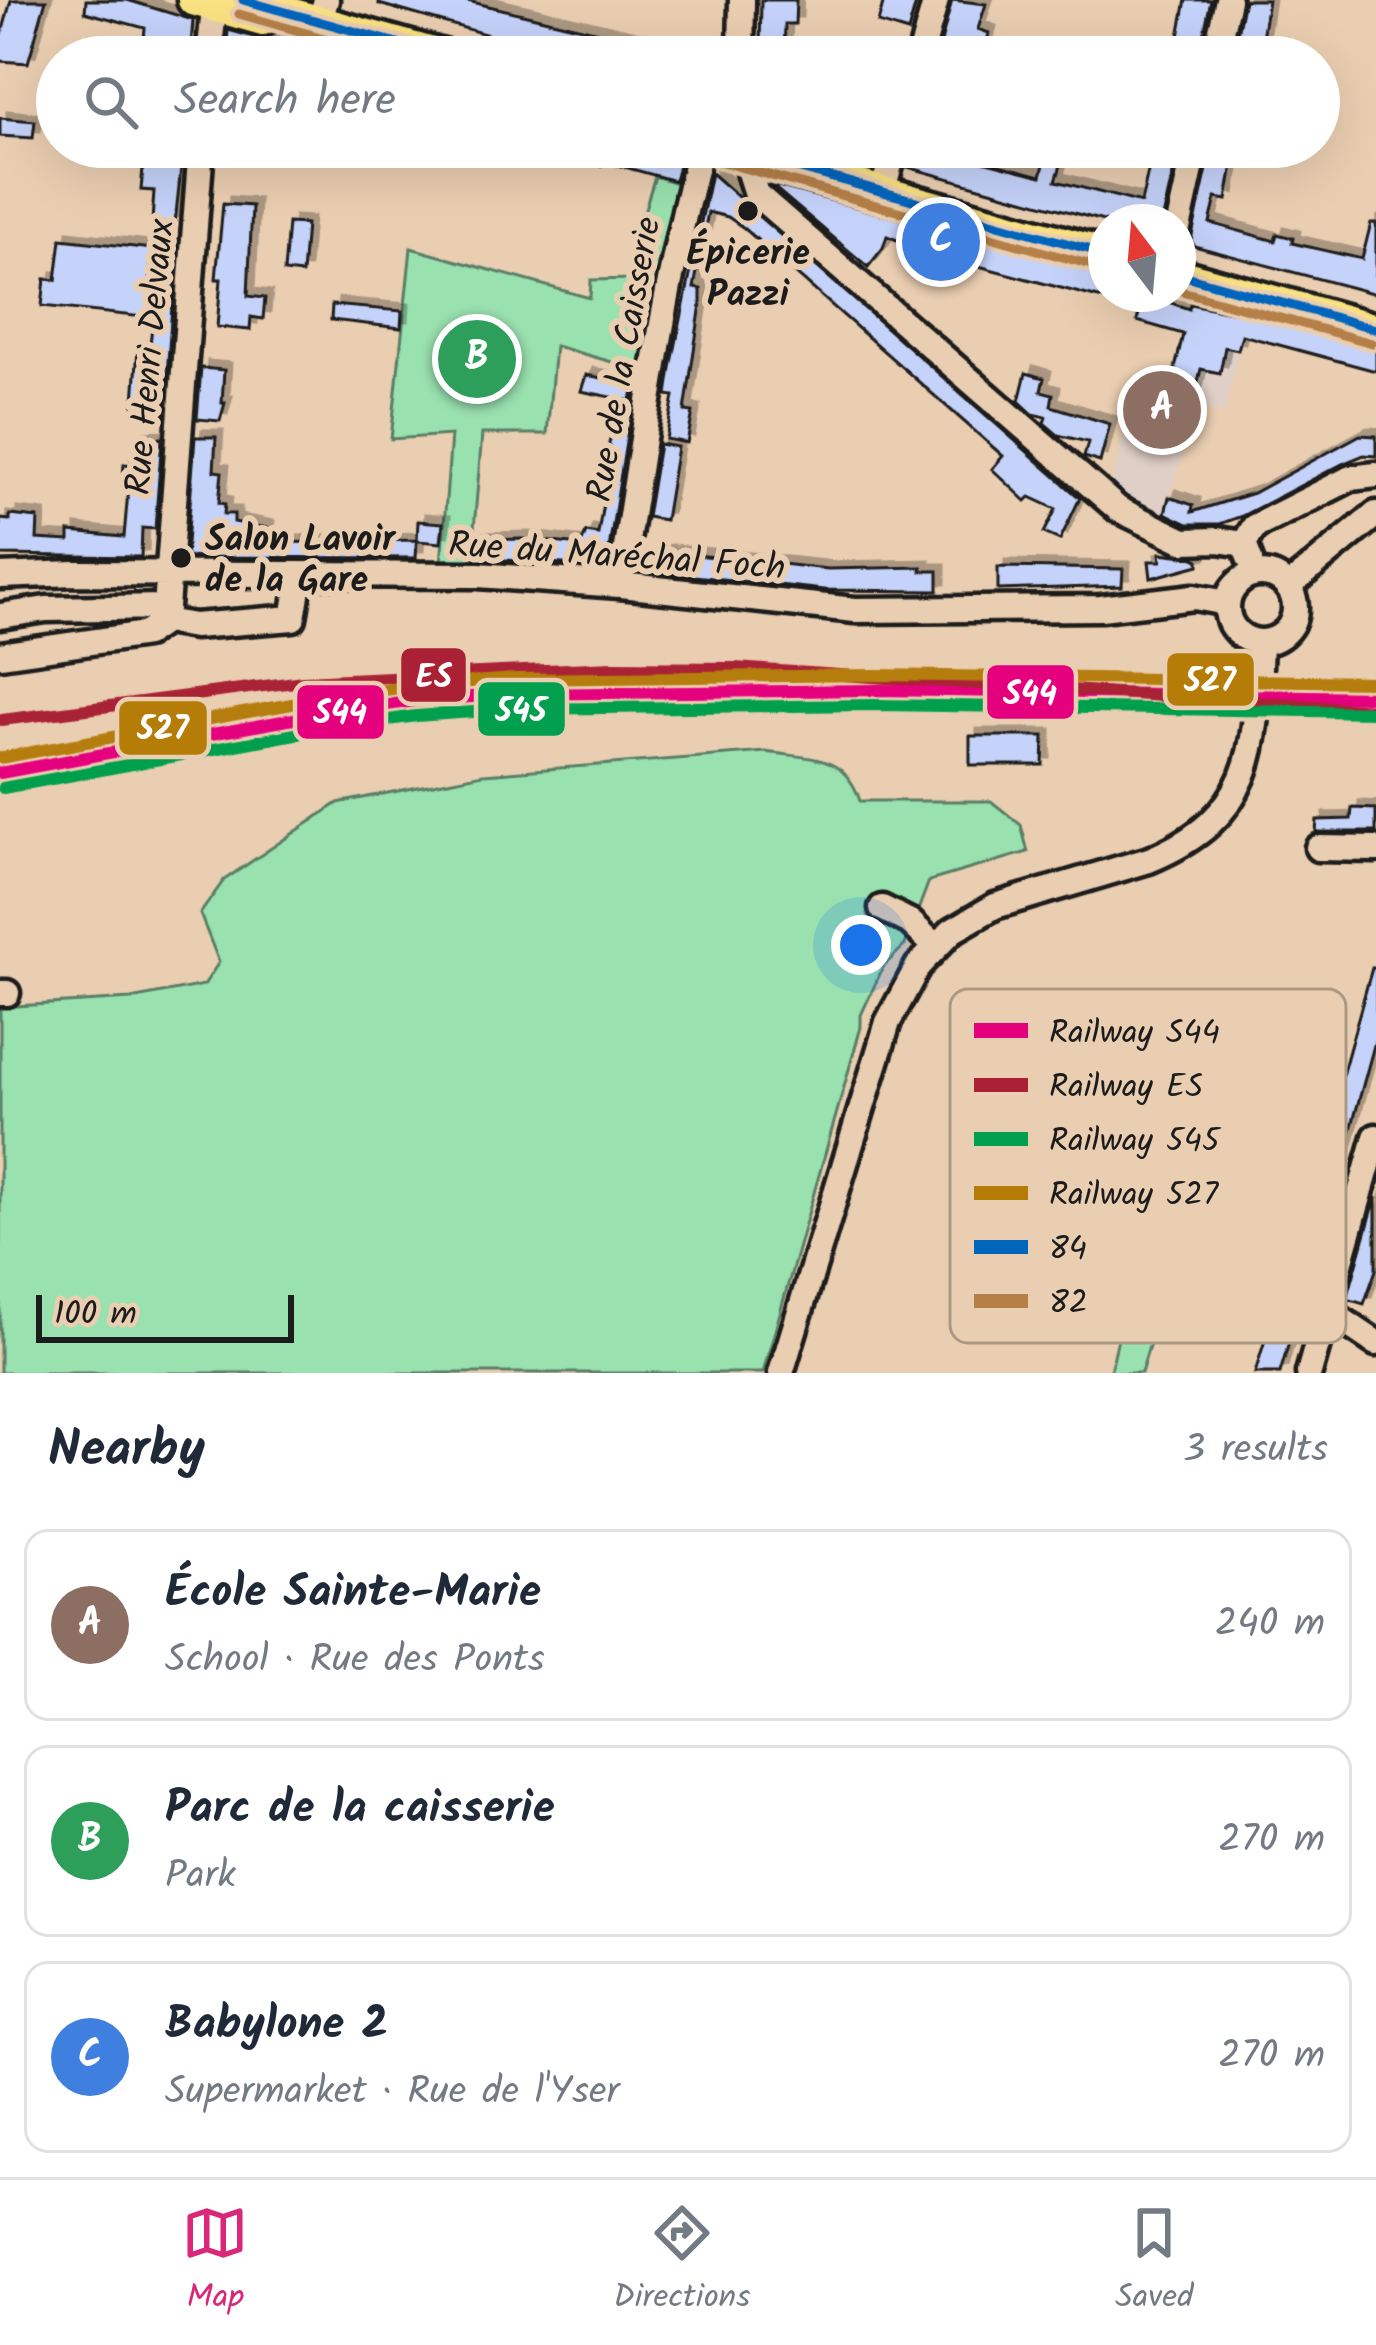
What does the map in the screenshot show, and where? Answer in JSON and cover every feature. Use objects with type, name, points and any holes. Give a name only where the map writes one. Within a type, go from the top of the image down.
[{"type":"main road","points":[[216,1],[321,19],[377,36]]},
{"type":"main road","points":[[321,19],[354,36]]},
{"type":"main road","points":[[818,168],[1088,235]]},
{"type":"main road","points":[[884,186],[1088,248]]},
{"type":"main road","points":[[1196,263],[1376,313]]},
{"type":"main road","points":[[1196,279],[1376,329]]},
{"type":"street","points":[[741,36],[742,0]]},
{"type":"street","points":[[926,36],[936,0]]},
{"type":"street","points":[[1220,36],[1228,0]]},
{"type":"street","points":[[212,36],[216,1]]},
{"type":"street","name":"Rue Henri Delvaux","points":[[165,614],[200,168]]},
{"type":"street","name":"Rue de la Caisserie","points":[[620,584],[666,308],[695,168]]},
{"type":"street","points":[[749,168],[756,194],[1118,509],[1184,542],[1244,544]]},
{"type":"street","points":[[884,186],[889,168]]},
{"type":"street","points":[[1183,204],[1191,168]]},
{"type":"street","points":[[1253,574],[1244,544],[1255,527],[1352,478],[1376,475]]},
{"type":"street","points":[[1288,587],[1376,514]]},
{"type":"street","points":[[781,1373],[888,1022],[907,984],[935,946],[994,906],[1149,860],[1190,839],[1230,799],[1247,766],[1256,735],[1259,652],[1293,619],[1288,587],[1272,576],[1253,574],[1238,582],[1227,603],[1234,630],[1259,652]]},
{"type":"street","name":"Rue du Maréchal Foch","points":[[0,576],[478,575],[620,584],[855,610],[1101,608],[1194,597],[1227,603]]},
{"type":"street","points":[[0,616],[46,609],[165,614],[194,626],[293,618],[300,577]]},
{"type":"street","points":[[0,655],[146,634],[165,614]]},
{"type":"street","points":[[1318,848],[1376,849]]},
{"type":"street","points":[[882,908],[910,922],[935,946]]},
{"type":"street","points":[[1346,1243],[1376,1137]]},
{"type":"street","points":[[1346,1322],[1376,1342]]},
{"type":"street","points":[[1310,1373],[1318,1343]]},
{"type":"shaded area","points":[[1196,305],[1246,316],[1224,414],[1196,406],[1163,520],[1112,485],[1134,390],[1166,396],[1188,312],[1196,312]]},
{"type":"green space","points":[[655,176],[680,184],[670,216],[644,371],[555,346],[547,434],[482,434],[471,565],[441,564],[451,435],[391,439],[411,248],[590,298],[591,280],[636,279],[640,225]]},
{"type":"green space","points":[[766,752],[835,766],[853,785],[860,801],[991,801],[1021,825],[1028,852],[929,881],[905,945],[883,967],[861,1015],[763,1373],[0,1373],[0,1007],[131,999],[204,985],[219,962],[200,914],[224,880],[338,803],[483,774]]},
{"type":"green space","points":[[1117,1343],[1150,1343],[1141,1373],[1110,1373]]},
{"type":"building","points":[[11,0],[46,0],[28,63],[0,61]]},
{"type":"building","points":[[86,0],[127,0],[193,20],[192,36],[144,36],[145,28],[85,12]]},
{"type":"building","points":[[379,0],[463,0],[616,36],[492,36],[379,4]]},
{"type":"building","points":[[761,0],[796,0],[795,24],[785,24],[785,36],[760,36]]},
{"type":"building","points":[[884,0],[917,0],[908,32],[878,23]]},
{"type":"building","points":[[952,0],[986,4],[978,29],[988,36],[943,36]]},
{"type":"building","points":[[1186,0],[1211,0],[1203,36],[1179,36]]},
{"type":"building","points":[[1244,0],[1268,0],[1262,36],[1236,36]]},
{"type":"building","points":[[0,118],[35,121],[33,138],[0,136]]},
{"type":"building","points":[[143,168],[181,168],[175,224],[152,222],[154,191],[141,190]]},
{"type":"building","points":[[628,168],[678,168],[675,181]]},
{"type":"building","points":[[911,168],[1010,168],[1041,176],[1043,168],[1060,168],[1056,181],[1141,203],[1149,168],[1174,168],[1166,204],[1088,204],[1088,217]]},
{"type":"building","points":[[1207,168],[1232,168],[1227,200],[1216,198],[1210,223],[1275,241],[1277,234],[1293,238],[1292,243],[1362,259],[1371,223],[1376,223],[1376,294],[1196,247],[1196,218]]},
{"type":"building","points":[[711,173],[1080,498],[1060,540],[1044,533],[1056,509],[1030,497],[1026,501],[992,469],[1003,456],[744,228],[708,212],[694,288],[701,289],[701,304],[685,411],[693,412],[687,443],[666,439],[674,396],[667,395],[671,368]]},
{"type":"building","points":[[770,184],[1088,270],[1088,295],[930,253],[887,236],[868,267]]},
{"type":"building","points":[[223,204],[252,206],[248,296],[265,298],[263,319],[251,317],[250,330],[217,327]]},
{"type":"building","points":[[288,223],[306,224],[302,274],[284,272]]},
{"type":"building","points":[[61,239],[153,249],[148,290],[173,292],[164,416],[133,414],[138,349],[145,350],[150,344],[153,318],[42,306],[45,279],[56,280]]},
{"type":"building","points":[[332,305],[402,311],[401,328],[331,320]]},
{"type":"building","points":[[1196,305],[1251,316],[1376,350],[1376,371],[1242,335],[1238,350],[1225,347],[1220,373],[1201,369],[1186,431],[1127,415],[1134,390],[1168,399],[1183,334],[1137,321],[1139,312],[1196,312]]},
{"type":"building","points":[[201,368],[224,370],[220,421],[197,419]]},
{"type":"building","points":[[1026,373],[1044,378],[1041,391],[1053,394],[1051,406],[1110,424],[1100,462],[1084,457],[1088,442],[1058,435],[1044,423],[1046,417],[1033,414],[1019,401]]},
{"type":"building","points":[[586,375],[634,384],[631,401],[581,391]]},
{"type":"building","points":[[612,427],[628,430],[606,567],[475,558],[476,540],[581,545],[586,532],[598,534]]},
{"type":"building","points":[[1360,435],[1376,436],[1376,456],[1344,463],[1242,516],[1220,524],[1188,524],[1165,513],[1169,497],[1193,505],[1192,512],[1253,493]]},
{"type":"building","points":[[195,437],[216,437],[214,471],[222,472],[219,503],[225,504],[224,514],[234,514],[234,522],[267,528],[266,543],[417,540],[416,558],[186,557]]},
{"type":"building","points":[[162,438],[155,529],[142,528],[141,557],[0,555],[0,519],[10,520],[10,515],[38,518],[37,539],[69,541],[69,532],[124,537],[129,480],[123,479],[124,464],[133,465],[136,439]]},
{"type":"building","points":[[659,444],[677,447],[665,520],[647,517]]},
{"type":"building","points":[[418,521],[443,523],[441,543],[417,541]]},
{"type":"building","points":[[651,553],[828,569],[922,567],[921,571],[938,571],[938,591],[824,590],[639,570],[641,560],[650,560]]},
{"type":"building","points":[[1160,553],[1192,557],[1199,565],[1151,578],[1149,561],[1161,561]]},
{"type":"building","points":[[998,567],[1123,569],[1122,586],[998,590]]},
{"type":"building","points":[[970,736],[1044,736],[1043,765],[970,765]]},
{"type":"building","points":[[1352,808],[1376,809],[1376,832],[1316,832],[1317,820],[1351,819]]},
{"type":"building","points":[[1372,968],[1376,968],[1376,1038],[1346,1148],[1346,1061]]},
{"type":"building","points":[[1376,1197],[1376,1270],[1364,1304],[1347,1299]]},
{"type":"building","points":[[1264,1343],[1289,1343],[1280,1373],[1255,1373]]},
{"type":"rail line","name":"ES","points":[[2,720],[303,681],[613,667],[735,668],[1375,710]]},
{"type":"rail line","name":"527","points":[[0,758],[297,703],[412,686],[515,679],[875,675],[1376,682]]},
{"type":"rail line","name":"S44","points":[[0,773],[299,718],[414,701],[516,694],[875,690],[1376,697]]},
{"type":"rail line","name":"545","points":[[3,788],[301,733],[416,716],[517,709],[875,705],[1376,712]]},
{"type":"transit line","name":"84","points":[[243,0],[372,36]]},
{"type":"transit line","name":"82","points":[[239,14],[317,36]]},
{"type":"transit line","name":"82","points":[[743,168],[1088,264]]},
{"type":"transit line","name":"84","points":[[797,168],[1088,249]]},
{"type":"transit line","name":"84","points":[[1196,279],[1376,329]]},
{"type":"transit line","name":"82","points":[[1196,295],[1372,343]]},
{"type":"place","name":"Épicerie Pazzi","points":[[748,211]]},
{"type":"place","name":"Babylone 2","points":[[941,242]]},
{"type":"place","name":"Parc de la caisserie","points":[[477,359]]},
{"type":"place","name":"École Sainte-Marie","points":[[1162,410]]},
{"type":"place","name":"Salon Lavoir de la Gare","points":[[181,558]]}]
